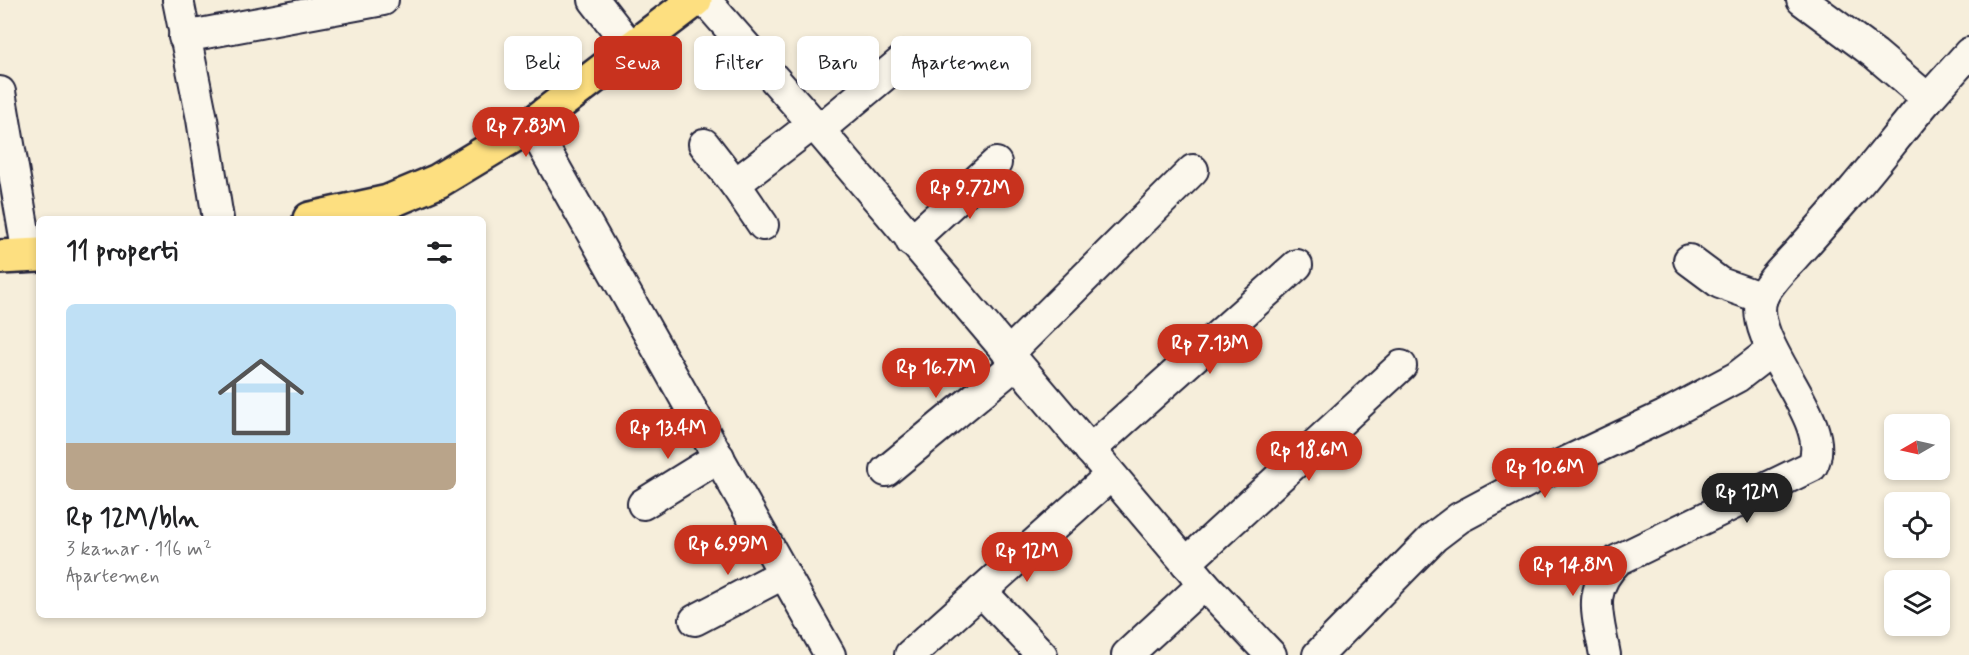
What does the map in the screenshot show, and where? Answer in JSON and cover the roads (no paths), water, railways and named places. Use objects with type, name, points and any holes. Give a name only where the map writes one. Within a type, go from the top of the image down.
[{"type":"main road","points":[[649,36],[695,0]]},
{"type":"main road","points":[[324,216],[388,202],[438,181],[531,125],[594,78]]},
{"type":"street","points":[[178,0],[202,119],[218,216]]},
{"type":"street","points":[[184,37],[383,0]]},
{"type":"street","points":[[594,0],[622,36]]},
{"type":"street","points":[[705,0],[816,127],[1195,573],[1270,655]]},
{"type":"street","points":[[1802,0],[1875,54],[1928,99]]},
{"type":"street","points":[[1605,655],[1597,601],[1600,582],[1606,571],[1618,560],[1812,466],[1817,457],[1818,446],[1806,411],[1772,350],[1761,313],[1762,298],[1776,276],[1855,189],[1928,99],[1969,53]]},
{"type":"street","points":[[735,184],[816,127],[891,69]]},
{"type":"street","points":[[0,92],[22,256]]},
{"type":"street","points":[[531,125],[830,655]]},
{"type":"street","points":[[704,144],[763,225]]},
{"type":"street","points":[[911,241],[996,163]]},
{"type":"street","points":[[886,471],[1012,359],[1193,170]]},
{"type":"street","points":[[1689,260],[1720,283],[1762,298]]},
{"type":"street","points":[[1090,450],[1297,265]]},
{"type":"street","points":[[1318,655],[1434,537],[1459,518],[1547,471],[1664,416],[1737,377],[1772,350]]},
{"type":"street","points":[[1127,655],[1195,573],[1401,366]]},
{"type":"street","points":[[643,504],[719,457]]},
{"type":"street","points":[[910,655],[1111,475]]},
{"type":"street","points":[[694,620],[783,574]]},
{"type":"street","points":[[981,591],[1042,655]]}]
